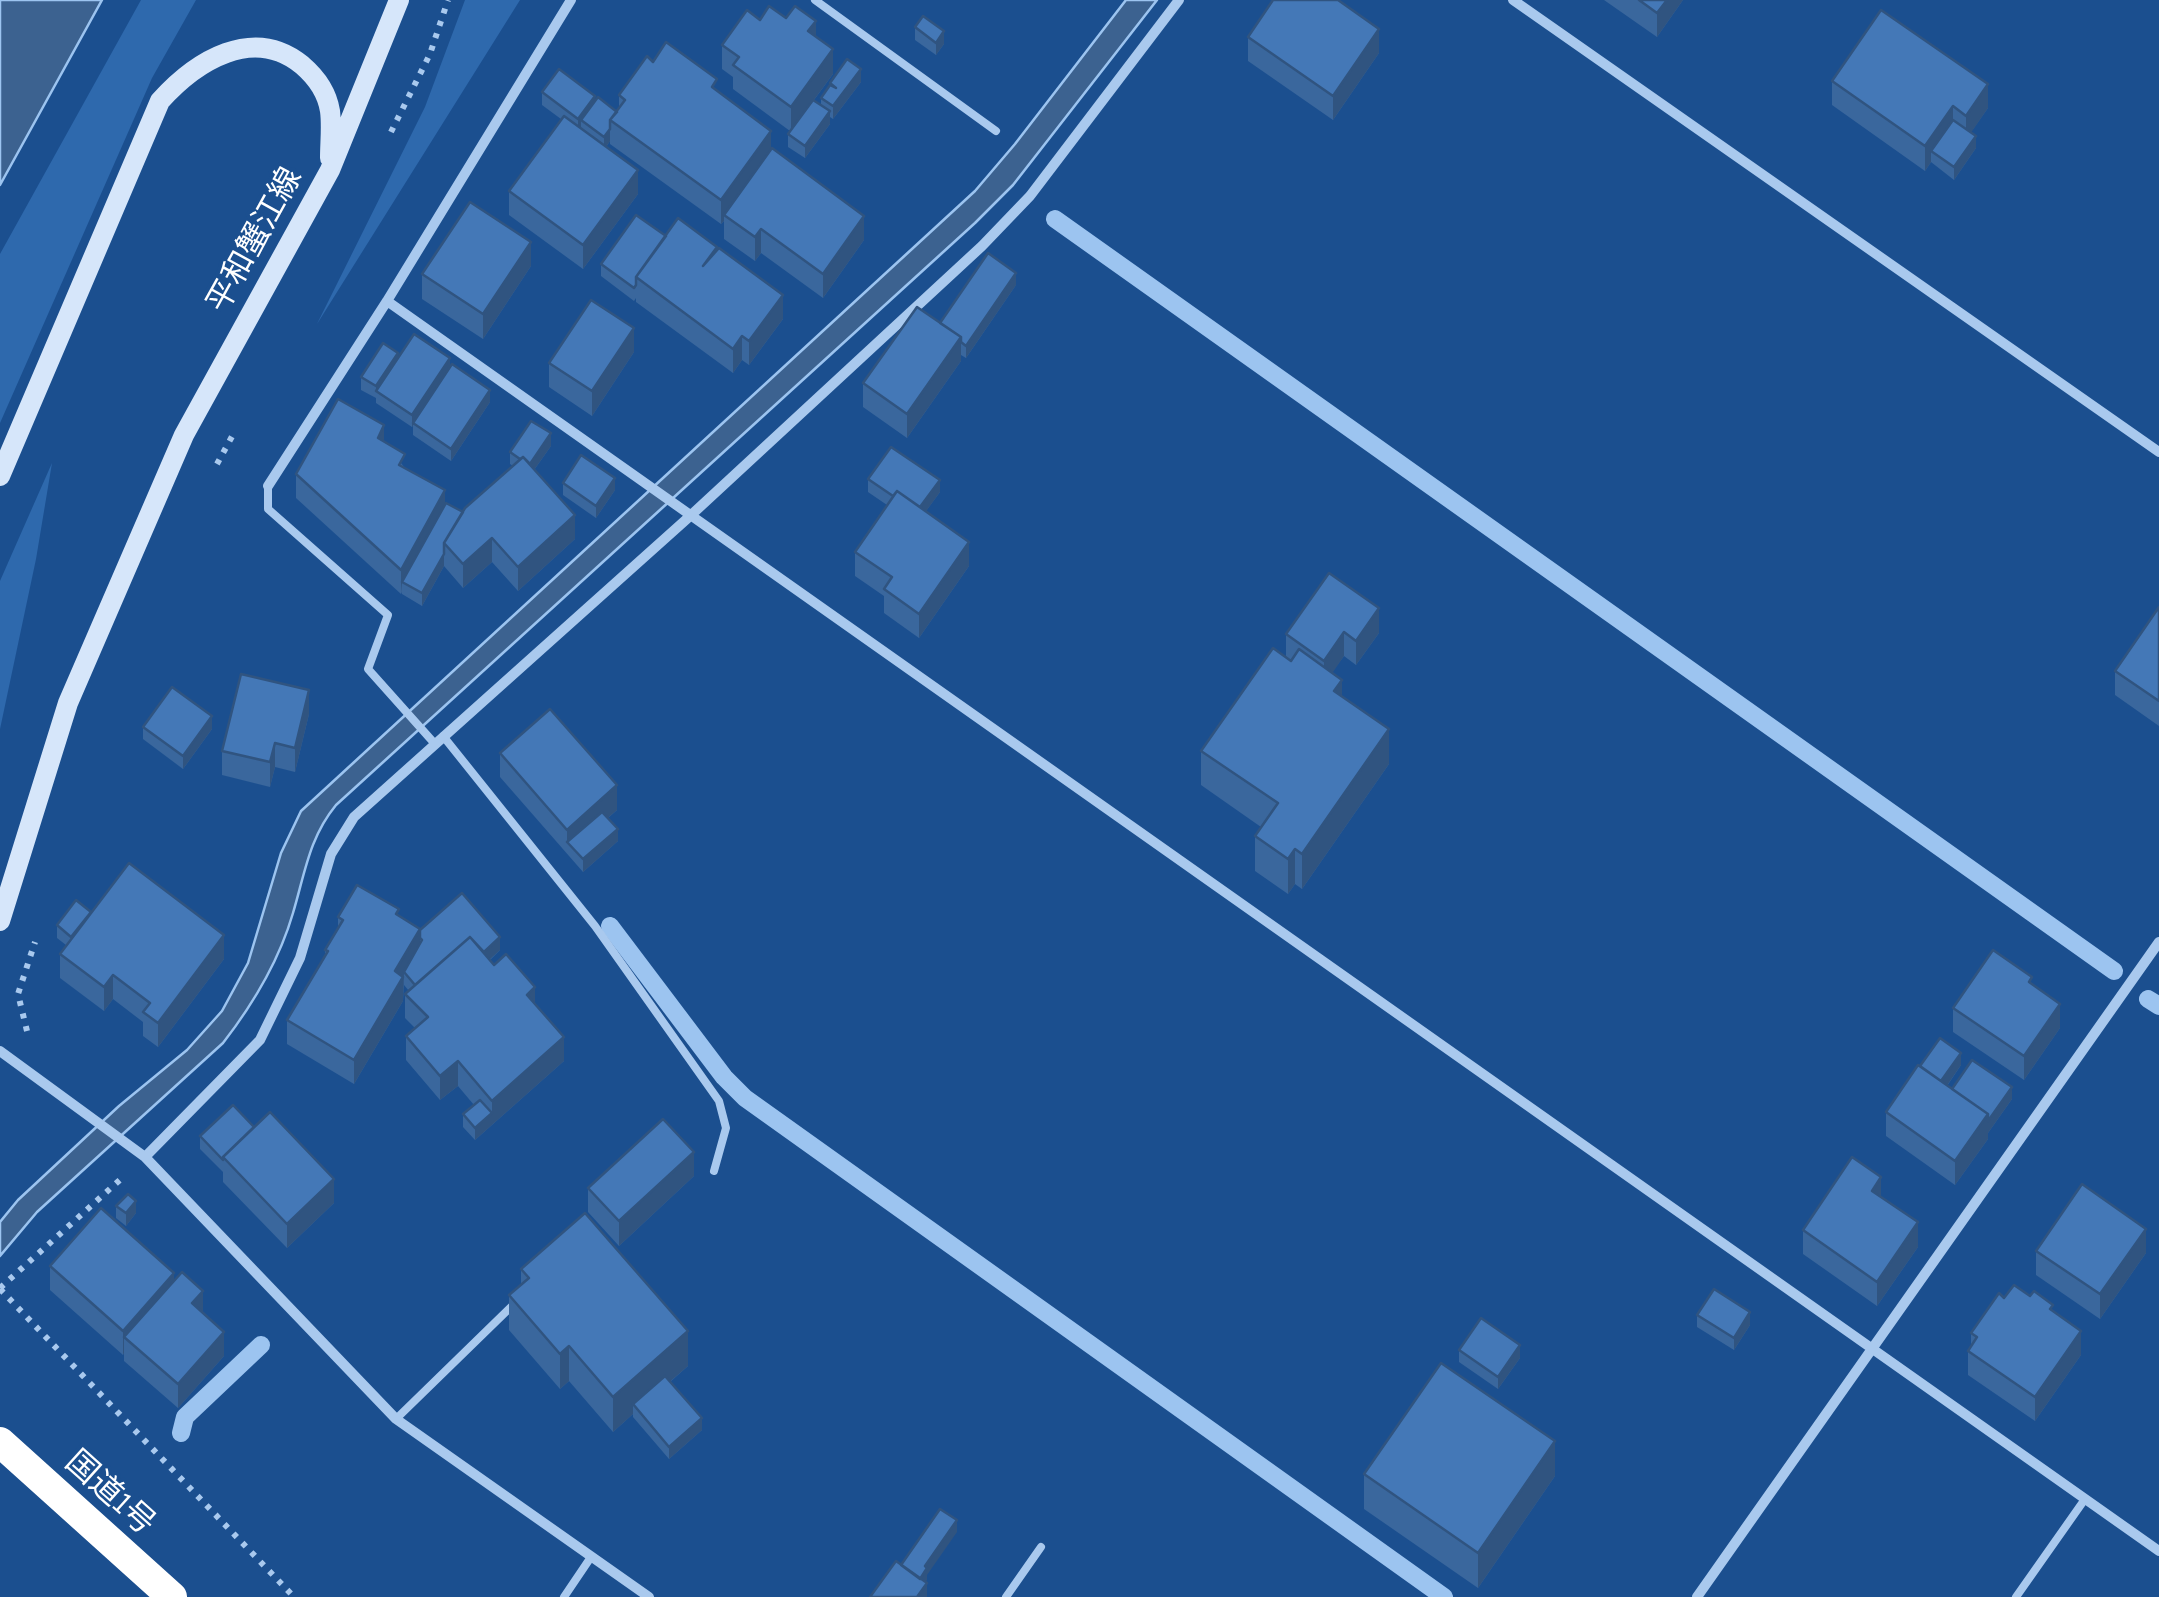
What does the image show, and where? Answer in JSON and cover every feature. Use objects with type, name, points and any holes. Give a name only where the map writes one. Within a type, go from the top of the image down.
[{"type":"highway","name":"国道1号","points":[[0,1442],[172,1597]]},
{"type":"main road","points":[[330,170],[398,0]]},
{"type":"main road","name":"平和蟹江線","points":[[0,476],[160,101],[181,77],[207,61],[248,46],[290,56],[317,78],[330,111],[330,170],[184,435],[68,704],[0,920]]},
{"type":"street","points":[[268,486],[387,302],[571,0]]},
{"type":"street","points":[[145,1158],[260,1040],[300,958],[331,854],[354,818],[435,738],[688,517],[982,246],[1030,196],[1179,0]]},
{"type":"street","points":[[1513,0],[2159,452]]},
{"type":"street","points":[[387,302],[2159,1551]]},
{"type":"street","points":[[1697,1597],[2159,942]]},
{"type":"street","points":[[0,1051],[145,1158],[396,1420],[649,1597]]},
{"type":"lane","points":[[815,0],[996,131]]},
{"type":"lane","points":[[268,486],[268,509],[388,614],[368,668],[398,704],[435,738],[595,926],[719,1102],[726,1128],[714,1172]]},
{"type":"lane","points":[[396,1420],[522,1296]]},
{"type":"lane","points":[[2016,1597],[2085,1499]]},
{"type":"lane","points":[[1006,1597],[1041,1546]]},
{"type":"lane","points":[[564,1597],[591,1556]]},
{"type":"path","points":[[390,134],[430,54],[448,0]]},
{"type":"path","points":[[210,477],[238,425]]},
{"type":"path","points":[[36,938],[18,994],[37,1078]]},
{"type":"path","points":[[145,1158],[0,1289],[294,1597]]},
{"type":"shaded area","points":[[0,0],[102,0],[0,185]]},
{"type":"shaded area","points":[[141,0],[196,0],[152,78],[0,423],[0,254]]},
{"type":"shaded area","points":[[465,0],[520,0],[317,324],[425,107]]},
{"type":"shaded area","points":[[1126,0],[1157,0],[1013,185],[336,805],[314,843],[281,948],[255,997],[223,1043],[37,1212],[0,1256],[0,1222],[18,1200],[119,1106],[187,1050],[222,1011],[248,963],[281,853],[301,811],[975,191]]},
{"type":"shaded area","points":[[52,463],[36,559],[0,729],[0,581]]},
{"type":"building","points":[[1273,0],[1338,0],[1379,29],[1333,96],[1248,37]]},
{"type":"building","points":[[1639,0],[1667,0],[1657,13]]},
{"type":"building","points":[[769,6],[786,18],[795,6],[816,21],[808,31],[833,49],[791,107],[733,65],[739,57],[722,45],[747,10],[760,20]]},
{"type":"building","points":[[1881,10],[1988,84],[1966,116],[1953,106],[1925,146],[1832,81]]},
{"type":"building","points":[[923,16],[944,31],[936,43],[915,27]]},
{"type":"building","points":[[666,42],[717,79],[712,87],[771,131],[721,200],[610,120],[625,100],[619,95],[647,56],[653,62]]},
{"type":"building","points":[[847,59],[861,69],[833,106],[821,98],[830,85],[836,88],[830,83]]},
{"type":"building","points":[[559,69],[595,96],[578,119],[542,92]]},
{"type":"building","points":[[598,97],[617,112],[604,137],[581,120]]},
{"type":"building","points":[[813,100],[830,111],[805,146],[788,134]]},
{"type":"building","points":[[564,116],[638,170],[583,245],[509,191]]},
{"type":"building","points":[[1953,120],[1976,136],[1954,167],[1931,151]]},
{"type":"building","points":[[772,148],[864,216],[823,274],[761,229],[755,237],[724,215]]},
{"type":"building","points":[[470,202],[531,242],[483,314],[422,274]]},
{"type":"building","points":[[636,215],[666,236],[636,277],[634,288],[601,264]]},
{"type":"building","points":[[678,218],[717,247],[703,266],[719,248],[783,295],[749,341],[742,336],[733,349],[636,277]]},
{"type":"building","points":[[988,253],[1016,273],[966,346],[961,337],[940,323]]},
{"type":"building","points":[[591,300],[634,328],[592,391],[549,363]]},
{"type":"building","points":[[917,307],[961,337],[907,414],[863,383]]},
{"type":"building","points":[[414,334],[450,358],[412,415],[376,391]]},
{"type":"building","points":[[383,343],[398,353],[376,386],[361,377]]},
{"type":"building","points":[[452,364],[490,390],[451,449],[413,423]]},
{"type":"building","points":[[338,399],[384,425],[378,438],[405,454],[399,465],[445,490],[401,570],[296,474]]},
{"type":"building","points":[[531,421],[551,433],[530,464],[510,452]]},
{"type":"building","points":[[891,447],[940,480],[920,507],[897,491],[893,496],[868,479]]},
{"type":"building","points":[[581,455],[615,478],[596,506],[563,483]]},
{"type":"building","points":[[523,457],[575,515],[518,567],[492,538],[463,564],[444,543],[465,508]]},
{"type":"building","points":[[897,491],[969,542],[919,614],[884,589],[892,577],[855,552]]},
{"type":"building","points":[[446,503],[463,512],[422,593],[402,582]]},
{"type":"building","points":[[1329,573],[1379,608],[1356,641],[1344,632],[1324,661],[1286,634]]},
{"type":"building","points":[[2159,607],[2159,701],[2115,671]]},
{"type":"building","points":[[1273,648],[1291,661],[1299,649],[1342,680],[1334,691],[1389,729],[1302,854],[1295,849],[1288,859],[1255,836],[1278,803],[1201,751]]},
{"type":"building","points":[[241,674],[309,690],[295,748],[275,743],[270,762],[222,751]]},
{"type":"building","points":[[172,687],[212,716],[183,756],[143,727]]},
{"type":"building","points":[[550,709],[617,785],[567,830],[500,753]]},
{"type":"building","points":[[602,812],[618,829],[583,859],[567,842]]},
{"type":"building","points":[[129,863],[224,935],[158,1023],[143,1012],[150,1003],[113,975],[104,987],[60,954]]},
{"type":"building","points":[[357,885],[399,909],[396,914],[420,929],[395,971],[403,977],[354,1060],[287,1020],[328,951],[325,950],[343,920],[338,917]]},
{"type":"building","points":[[462,893],[500,937],[484,952],[470,937],[415,985],[404,972],[422,940],[420,930]]},
{"type":"building","points":[[76,900],[91,912],[71,937],[57,925]]},
{"type":"building","points":[[470,937],[494,965],[506,954],[535,987],[527,995],[564,1037],[492,1101],[458,1061],[440,1076],[406,1036],[428,1017],[405,994]]},
{"type":"building","points":[[1993,950],[2032,977],[2029,982],[2060,1004],[2024,1056],[1953,1008]]},
{"type":"building","points":[[1940,1038],[1961,1053],[1941,1081],[1920,1066]]},
{"type":"building","points":[[1972,1060],[2012,1087],[1988,1121],[1988,1114],[1952,1089]]},
{"type":"building","points":[[1918,1065],[1988,1114],[1955,1161],[1886,1112]]},
{"type":"building","points":[[480,1100],[492,1113],[475,1128],[463,1114]]},
{"type":"building","points":[[233,1105],[254,1127],[223,1160],[200,1136]]},
{"type":"building","points":[[270,1112],[334,1179],[287,1224],[223,1157]]},
{"type":"building","points":[[663,1119],[694,1152],[619,1221],[588,1188]]},
{"type":"building","points":[[1852,1157],[1881,1177],[1872,1191],[1918,1222],[1877,1282],[1803,1230]]},
{"type":"building","points":[[2082,1184],[2146,1229],[2100,1294],[2036,1251]]},
{"type":"building","points":[[128,1194],[136,1201],[126,1213],[116,1206]]},
{"type":"building","points":[[101,1208],[174,1273],[123,1331],[50,1266]]},
{"type":"building","points":[[585,1213],[688,1331],[613,1397],[569,1346],[560,1354],[509,1295],[529,1278],[521,1269]]},
{"type":"building","points":[[182,1272],[203,1291],[192,1303],[224,1332],[178,1384],[124,1337]]},
{"type":"building","points":[[2014,1285],[2030,1296],[2034,1291],[2053,1305],[2050,1309],[2081,1331],[2035,1397],[1968,1351],[1977,1337],[1971,1333],[1999,1293],[2004,1298]]},
{"type":"building","points":[[1714,1289],[1750,1312],[1734,1338],[1697,1315]]},
{"type":"building","points":[[1481,1318],[1520,1345],[1498,1377],[1459,1350]]},
{"type":"building","points":[[1441,1363],[1555,1441],[1478,1553],[1364,1474]]},
{"type":"building","points":[[665,1376],[702,1418],[669,1447],[633,1404]]},
{"type":"building","points":[[940,1509],[957,1520],[920,1579],[901,1565]]},
{"type":"building","points":[[896,1561],[927,1583],[917,1597],[870,1597]]},
{"type":"waterway","points":[[1055,219],[2114,971]]},
{"type":"waterway","points":[[610,926],[724,1077],[745,1098],[1444,1597]]},
{"type":"waterway","points":[[2148,999],[2159,1006]]},
{"type":"waterway","points":[[181,1433],[185,1417],[261,1345]]}]
